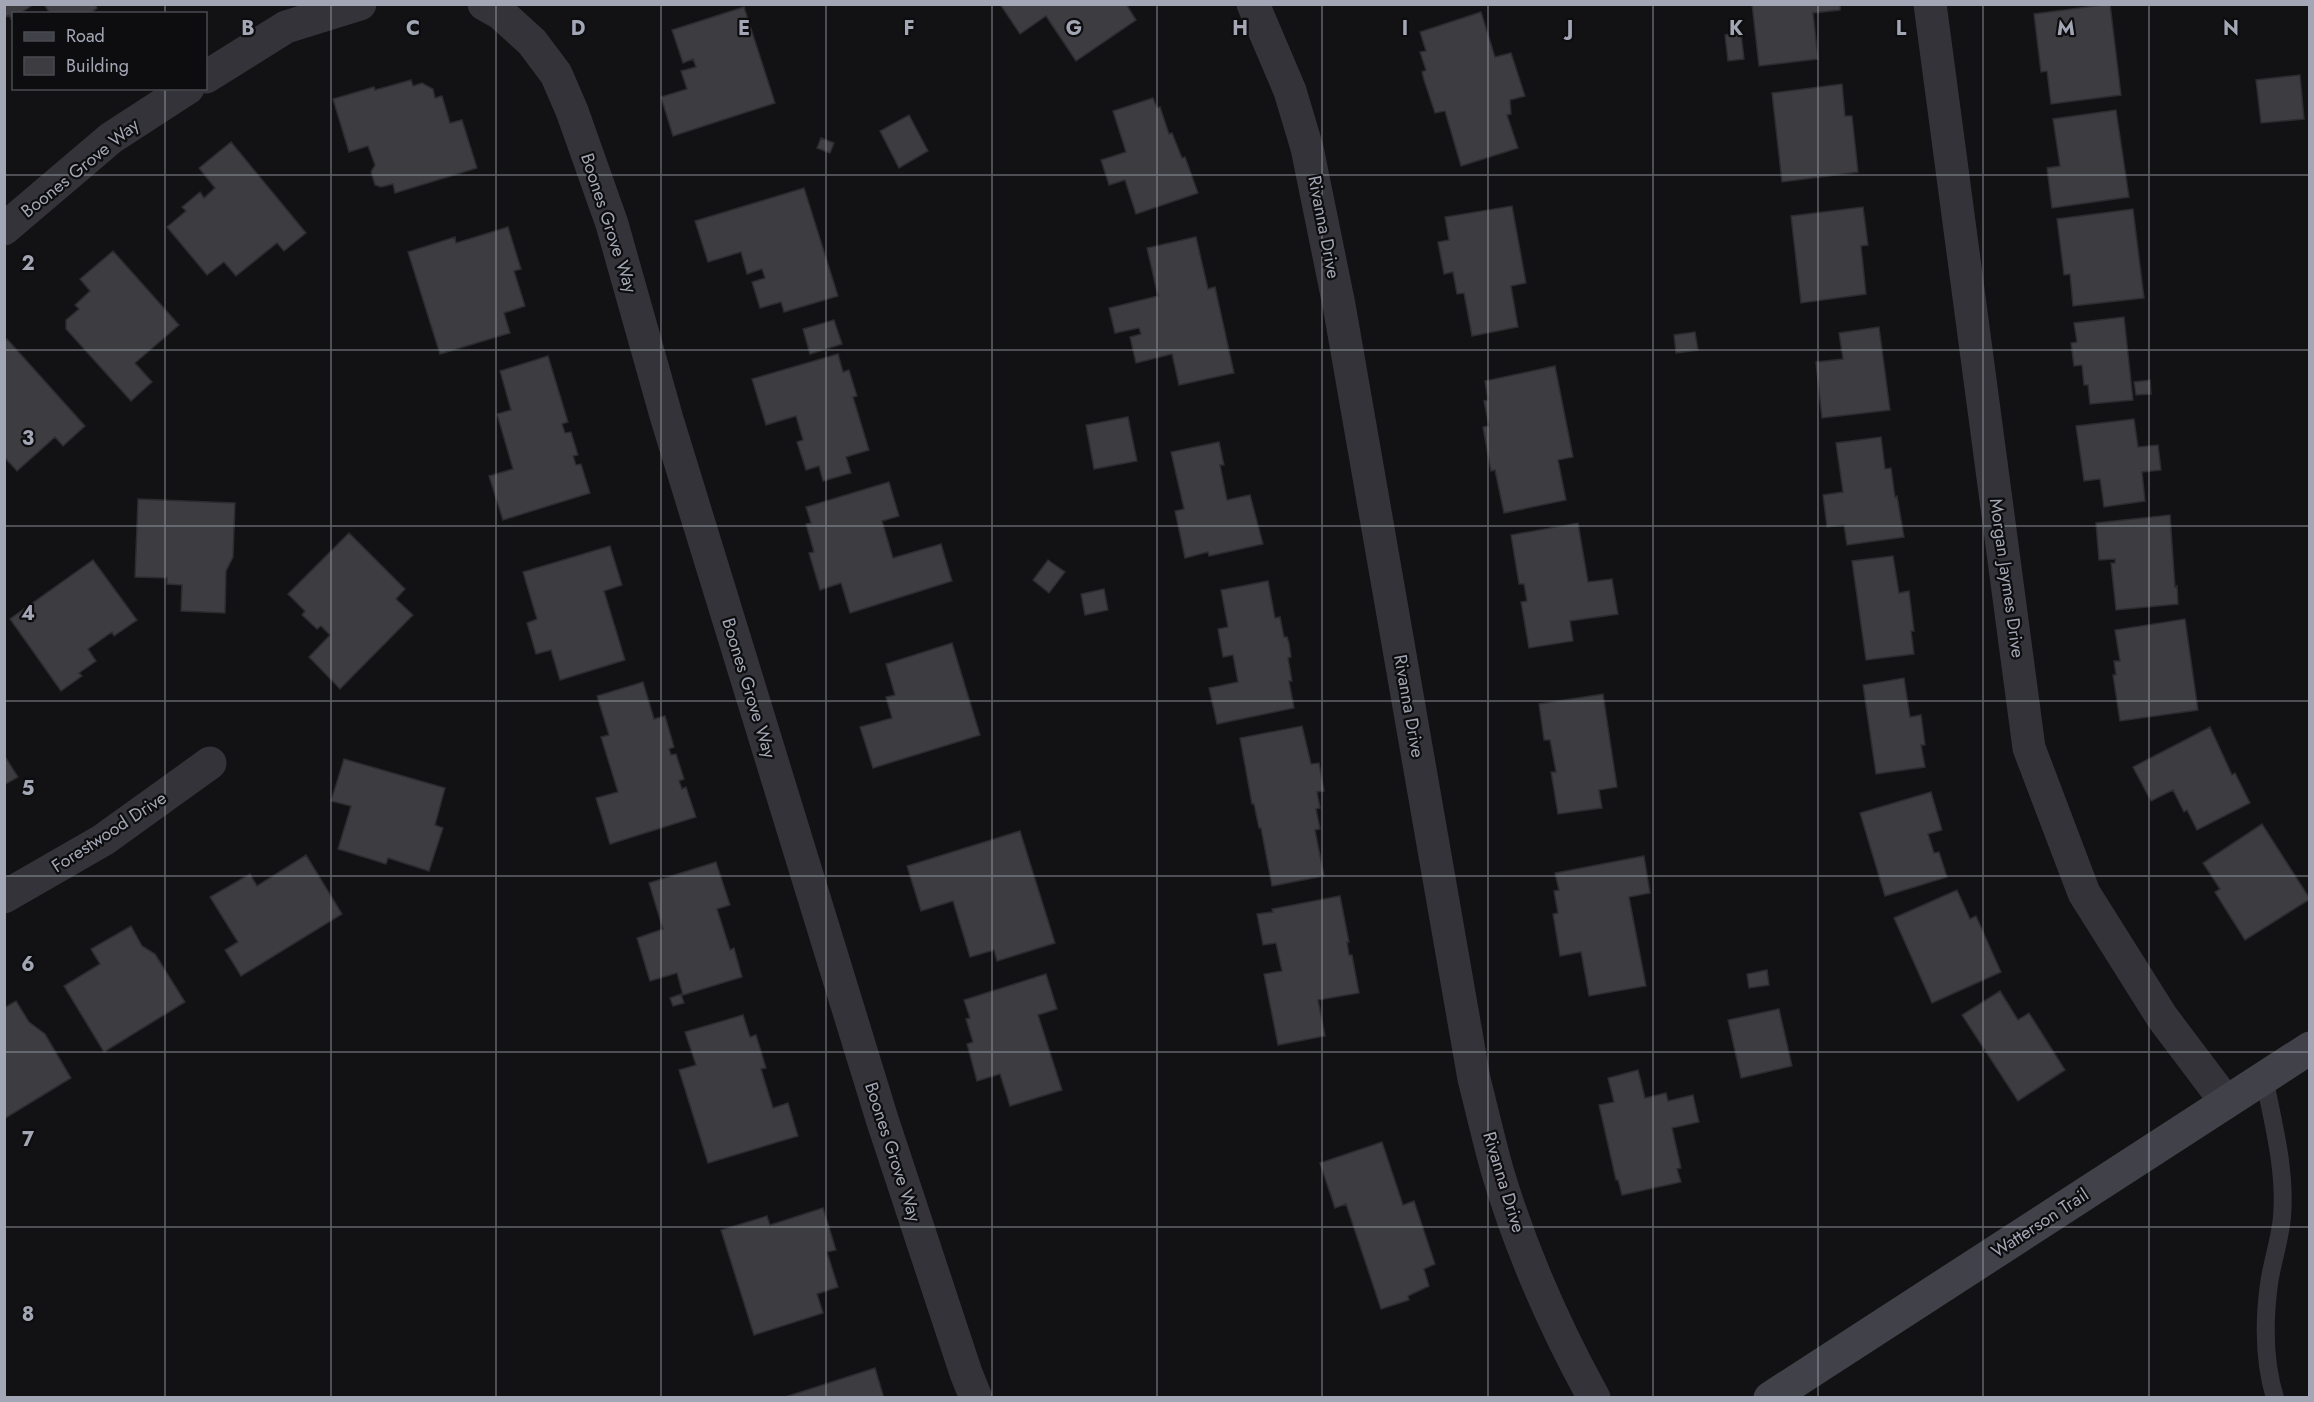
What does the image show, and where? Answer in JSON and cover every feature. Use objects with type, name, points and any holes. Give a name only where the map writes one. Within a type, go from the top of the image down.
[{"type":"main road","name":"Watterson Trail","points":[[1770,1398],[2310,1048]]},
{"type":"street","points":[[207,76],[286,27],[360,4]]},
{"type":"street","name":"Boones Grove Way","points":[[484,4],[500,13],[532,42],[556,74],[572,111],[612,224],[667,419],[882,1119],[976,1398]]},
{"type":"street","name":"Rivanna Drive","points":[[1253,4],[1290,91],[1307,148],[1344,329],[1474,1079],[1498,1173],[1528,1260],[1576,1366],[1594,1398]]},
{"type":"street","name":"Morgan Jaymes Drive","points":[[1930,4],[2030,748],[2084,893],[2162,1017],[2226,1102]]},
{"type":"street","name":"Boones Grove Way","points":[[4,230],[111,138],[185,90]]},
{"type":"street","name":"Forestwood Drive","points":[[4,897],[103,840],[210,764]]},
{"type":"lane","points":[[2264,1077],[2282,1174],[2282,1217],[2269,1285],[2267,1325],[2268,1375],[2274,1398]]},
{"type":"building","points":[[4,4],[30,4],[31,6],[22,12],[12,12],[11,19],[9,15],[4,18]]},
{"type":"building","points":[[44,4],[95,4],[97,8],[92,12],[49,12]]},
{"type":"building","points":[[1000,4],[1126,4],[1136,20],[1076,61],[1046,16],[1020,34]]},
{"type":"building","points":[[1752,4],[1840,4],[1840,10],[1813,13],[1818,59],[1759,66]]},
{"type":"building","points":[[2110,4],[2121,95],[2051,104],[2047,71],[2041,72],[2034,14]]},
{"type":"building","points":[[744,7],[775,103],[673,136],[661,97],[687,89],[681,71],[696,67],[693,59],[683,63],[672,30]]},
{"type":"building","points":[[1481,12],[1495,57],[1511,53],[1525,96],[1510,100],[1511,114],[1507,115],[1518,148],[1461,166],[1445,111],[1435,113],[1424,80],[1422,72],[1426,70],[1420,52],[1426,51],[1420,32]]},
{"type":"building","points":[[1741,33],[1744,59],[1728,61],[1725,35]]},
{"type":"building","points":[[2300,75],[2304,119],[2261,123],[2256,80]]},
{"type":"building","points":[[411,80],[413,86],[422,83],[433,89],[435,98],[442,96],[450,123],[462,120],[477,168],[395,193],[393,184],[381,187],[375,185],[371,172],[375,165],[368,146],[349,152],[333,99],[374,87],[375,90]]},
{"type":"building","points":[[1842,84],[1845,116],[1852,116],[1858,172],[1782,182],[1772,93]]},
{"type":"building","points":[[1153,98],[1157,108],[1160,107],[1169,134],[1172,133],[1182,158],[1185,157],[1198,193],[1136,214],[1125,180],[1109,185],[1101,160],[1126,152],[1113,111]]},
{"type":"building","points":[[2116,110],[2129,197],[2052,208],[2047,168],[2060,166],[2053,119]]},
{"type":"building","points":[[909,115],[928,151],[899,168],[880,131]]},
{"type":"building","points":[[821,138],[834,143],[830,153],[817,148]]},
{"type":"building","points":[[231,142],[306,233],[284,251],[277,243],[236,276],[224,262],[207,275],[167,227],[186,211],[182,207],[200,192],[204,198],[215,188],[199,168]]},
{"type":"building","points":[[804,188],[838,296],[784,312],[781,302],[760,308],[752,282],[765,278],[762,269],[747,274],[741,252],[708,262],[695,221]]},
{"type":"building","points":[[1512,206],[1526,283],[1511,286],[1518,327],[1472,336],[1464,293],[1457,294],[1453,272],[1444,274],[1438,242],[1449,240],[1445,217]]},
{"type":"building","points":[[1863,207],[1868,245],[1861,246],[1866,294],[1801,303],[1791,216]]},
{"type":"building","points":[[2133,209],[2144,298],[2073,306],[2070,274],[2064,275],[2057,219]]},
{"type":"building","points":[[508,227],[521,269],[514,271],[525,306],[504,313],[510,333],[440,354],[408,252],[455,237],[456,243]]},
{"type":"building","points":[[1196,237],[1208,289],[1215,287],[1234,373],[1179,385],[1172,354],[1136,363],[1130,337],[1141,334],[1139,328],[1115,333],[1109,308],[1158,296],[1147,248]]},
{"type":"building","points":[[113,251],[179,325],[135,363],[152,382],[131,401],[66,329],[66,320],[79,309],[75,305],[90,291],[80,279]]},
{"type":"building","points":[[2124,317],[2133,400],[2090,404],[2088,385],[2084,385],[2082,365],[2074,366],[2071,343],[2077,342],[2074,323]]},
{"type":"building","points":[[834,320],[842,344],[810,354],[803,329]]},
{"type":"building","points":[[1879,327],[1890,410],[1822,418],[1816,362],[1843,359],[1839,333]]},
{"type":"building","points":[[1695,332],[1698,350],[1676,353],[1674,335]]},
{"type":"building","points":[[7,339],[85,426],[63,446],[55,437],[17,471],[6,459],[4,460],[4,342]]},
{"type":"building","points":[[838,354],[843,372],[849,370],[857,396],[853,397],[869,450],[846,457],[851,473],[823,481],[819,466],[806,470],[797,442],[803,440],[796,416],[766,425],[752,379]]},
{"type":"building","points":[[548,356],[568,422],[562,424],[565,433],[571,432],[578,455],[573,456],[576,465],[581,464],[590,493],[503,520],[489,476],[513,469],[497,414],[511,410],[500,371]]},
{"type":"building","points":[[1555,366],[1573,457],[1558,460],[1566,500],[1504,513],[1495,470],[1491,471],[1483,427],[1489,426],[1484,401],[1488,400],[1485,381]]},
{"type":"building","points":[[2150,380],[2151,394],[2136,395],[2134,382]]},
{"type":"building","points":[[1128,417],[1137,461],[1094,469],[1086,425]]},
{"type":"building","points":[[2134,419],[2138,447],[2158,445],[2161,470],[2142,472],[2145,501],[2104,507],[2100,479],[2084,481],[2076,426]]},
{"type":"building","points":[[1881,437],[1885,469],[1891,468],[1904,537],[1847,545],[1844,525],[1827,527],[1823,495],[1843,492],[1836,443]]},
{"type":"building","points":[[1219,442],[1224,465],[1220,465],[1227,500],[1250,495],[1263,544],[1209,556],[1208,552],[1185,558],[1175,511],[1184,509],[1171,452]]},
{"type":"building","points":[[889,482],[899,516],[882,521],[893,558],[941,544],[952,581],[850,613],[841,583],[820,590],[809,553],[814,552],[806,524],[811,523],[806,507]]},
{"type":"building","points":[[138,499],[235,503],[233,557],[226,571],[225,613],[181,611],[182,585],[167,584],[167,578],[135,577]]},
{"type":"building","points":[[2170,515],[2178,604],[2116,610],[2111,563],[2115,563],[2115,559],[2099,560],[2096,523]]},
{"type":"building","points":[[1578,523],[1588,582],[1612,579],[1618,614],[1570,621],[1573,641],[1529,648],[1521,602],[1527,601],[1524,584],[1519,584],[1511,535]]},
{"type":"building","points":[[349,533],[405,589],[396,599],[413,615],[340,689],[309,657],[330,635],[321,626],[317,629],[302,615],[305,611],[288,594]]},
{"type":"building","points":[[610,546],[622,585],[604,591],[625,660],[560,680],[551,650],[536,654],[527,623],[537,619],[523,572]]},
{"type":"building","points":[[1893,556],[1899,593],[1909,591],[1914,631],[1911,631],[1914,654],[1866,660],[1852,561]]},
{"type":"building","points":[[93,560],[137,620],[114,636],[112,632],[88,649],[96,661],[79,673],[82,676],[61,691],[10,619]]},
{"type":"building","points":[[1048,560],[1065,572],[1049,593],[1033,580]]},
{"type":"building","points":[[1268,581],[1275,618],[1280,617],[1284,637],[1287,637],[1289,643],[1291,657],[1288,658],[1292,681],[1289,681],[1294,708],[1217,724],[1209,688],[1238,682],[1233,655],[1223,657],[1218,629],[1228,627],[1221,590]]},
{"type":"building","points":[[1104,589],[1108,610],[1085,615],[1081,594]]},
{"type":"building","points":[[2185,619],[2198,710],[2120,721],[2113,675],[2116,675],[2114,661],[2120,661],[2115,630]]},
{"type":"building","points":[[952,643],[980,735],[873,768],[860,727],[892,718],[886,697],[895,695],[886,664]]},
{"type":"building","points":[[1904,678],[1910,717],[1921,715],[1925,745],[1921,745],[1925,767],[1876,774],[1863,685]]},
{"type":"building","points":[[643,682],[654,719],[665,716],[674,747],[669,749],[671,755],[676,754],[684,779],[679,781],[682,789],[686,787],[696,817],[610,844],[596,798],[618,792],[601,737],[609,735],[597,696]]},
{"type":"building","points":[[1603,694],[1617,787],[1599,790],[1602,808],[1558,814],[1551,772],[1556,772],[1550,740],[1544,740],[1539,704]]},
{"type":"building","points":[[1302,726],[1311,764],[1319,763],[1324,791],[1317,792],[1320,808],[1316,809],[1320,829],[1315,830],[1324,876],[1272,886],[1261,828],[1259,828],[1254,804],[1252,804],[1240,738]]},
{"type":"building","points":[[2210,727],[2232,775],[2235,773],[2250,803],[2197,830],[2187,810],[2184,812],[2173,790],[2151,801],[2133,767]]},
{"type":"building","points":[[4,755],[18,777],[4,785]]},
{"type":"building","points":[[344,759],[445,788],[435,825],[443,828],[429,871],[388,858],[386,864],[338,849],[351,806],[331,801]]},
{"type":"building","points":[[1931,792],[1942,830],[1928,834],[1934,853],[1939,852],[1947,877],[1885,896],[1860,813]]},
{"type":"building","points":[[2262,824],[2310,899],[2245,940],[2216,894],[2215,892],[2220,889],[2203,863]]},
{"type":"building","points":[[1020,831],[1055,943],[997,961],[994,950],[970,957],[953,901],[921,911],[907,866]]},
{"type":"building","points":[[306,855],[342,914],[241,976],[225,950],[238,942],[210,897],[250,874],[257,886]]},
{"type":"building","points":[[1644,856],[1650,893],[1629,897],[1646,986],[1589,996],[1581,952],[1560,956],[1553,914],[1558,913],[1554,891],[1559,890],[1555,873]]},
{"type":"building","points":[[716,862],[730,905],[717,909],[730,950],[734,948],[742,977],[683,995],[677,973],[650,981],[637,938],[663,929],[649,883]]},
{"type":"building","points":[[1957,890],[1970,919],[1976,916],[2001,972],[1932,1003],[1894,918]]},
{"type":"building","points":[[1340,896],[1349,942],[1347,942],[1349,955],[1352,955],[1359,993],[1318,1000],[1325,1036],[1278,1045],[1264,974],[1282,971],[1276,943],[1263,945],[1257,914]]},
{"type":"building","points":[[131,926],[142,946],[155,954],[185,1002],[104,1052],[64,986],[100,964],[91,949]]},
{"type":"building","points":[[1767,970],[1769,985],[1749,988],[1747,974]]},
{"type":"building","points":[[1046,974],[1057,1009],[1038,1015],[1062,1090],[1010,1106],[1000,1074],[977,1081],[967,1044],[973,1042],[966,1019],[970,1018],[964,1000]]},
{"type":"building","points":[[2000,991],[2018,1020],[2029,1013],[2065,1070],[2018,1101],[1962,1015]]},
{"type":"building","points":[[681,994],[684,1003],[673,1006],[670,998]]},
{"type":"building","points":[[16,1001],[29,1022],[45,1034],[71,1078],[4,1119],[4,1008]]},
{"type":"building","points":[[1779,1009],[1792,1066],[1741,1078],[1728,1020]]},
{"type":"building","points":[[743,1015],[750,1037],[756,1035],[766,1068],[761,1069],[773,1108],[788,1103],[798,1136],[708,1163],[679,1070],[696,1065],[685,1032]]},
{"type":"building","points":[[1638,1070],[1645,1098],[1666,1093],[1668,1101],[1693,1095],[1699,1122],[1672,1128],[1681,1168],[1677,1169],[1681,1182],[1622,1195],[1618,1180],[1616,1180],[1599,1105],[1614,1102],[1608,1078]]},
{"type":"building","points":[[1382,1142],[1403,1205],[1414,1201],[1435,1264],[1424,1269],[1429,1286],[1408,1296],[1409,1300],[1381,1309],[1346,1204],[1335,1208],[1320,1163]]},
{"type":"building","points":[[823,1208],[836,1250],[827,1252],[838,1287],[817,1294],[823,1313],[754,1335],[721,1230],[767,1216],[770,1225]]},
{"type":"building","points":[[875,1368],[884,1398],[782,1398]]}]
